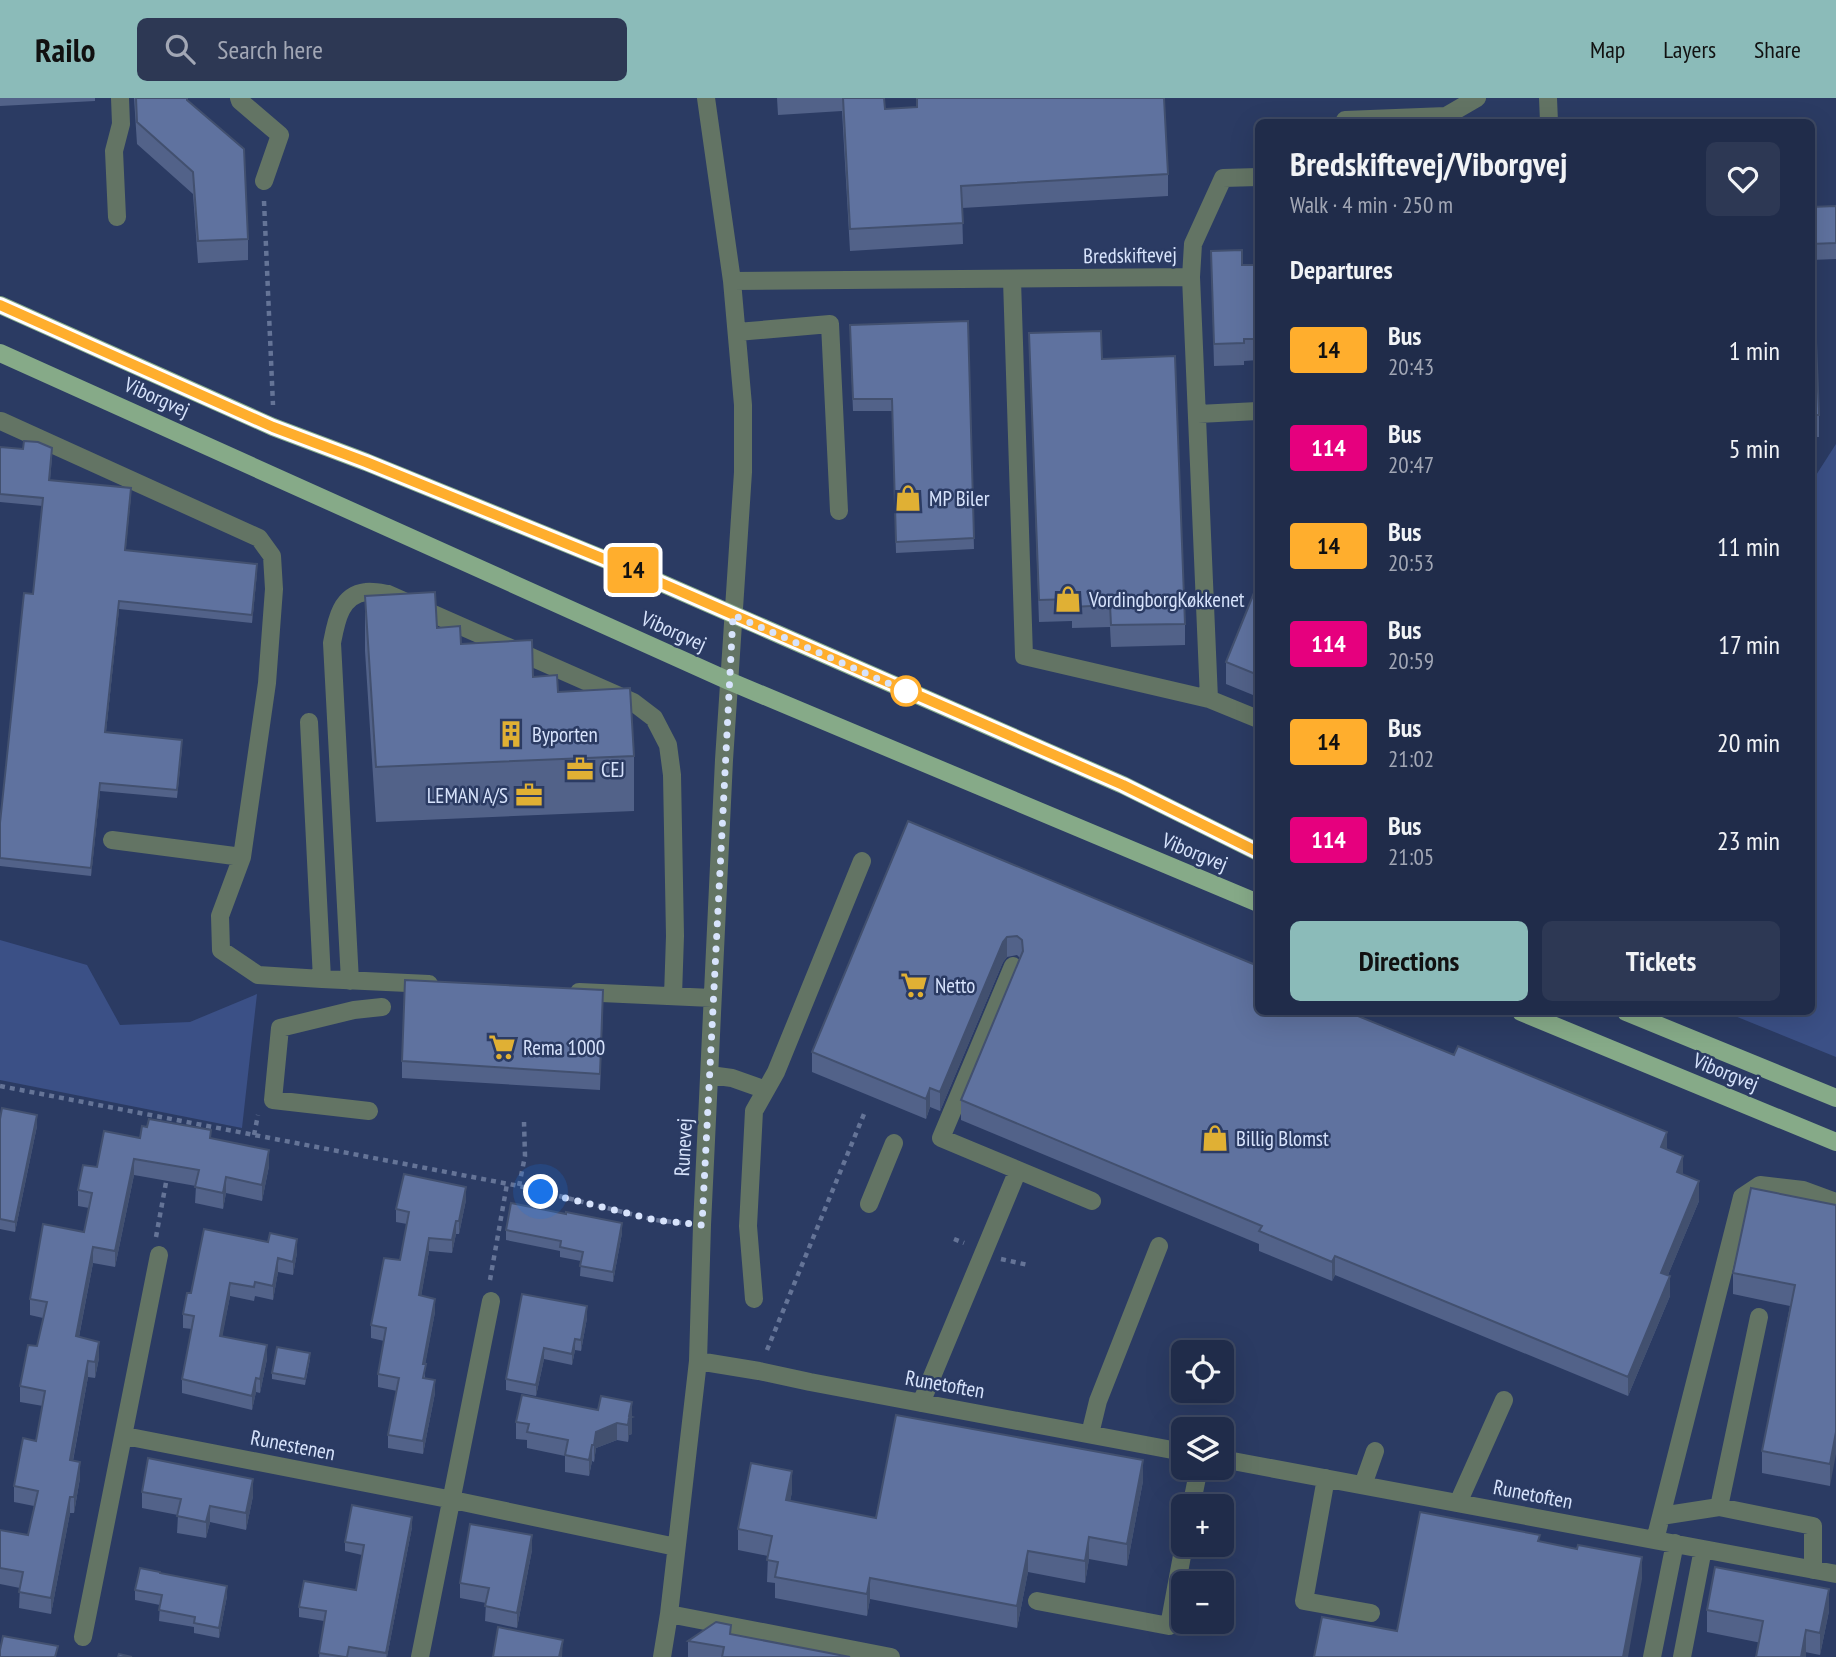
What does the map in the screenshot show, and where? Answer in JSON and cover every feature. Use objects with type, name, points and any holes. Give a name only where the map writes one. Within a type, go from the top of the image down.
[{"type":"main road","name":"Viborgvej","points":[[0,305],[273,427],[537,531],[733,615],[1123,785],[1255,851]]},
{"type":"main road","name":"Viborgvej","points":[[0,353],[729,681],[1255,902]]},
{"type":"main road","name":"Viborgvej","points":[[1528,1015],[1836,1142]]},
{"type":"main road","name":"Viborgvej","points":[[1633,1015],[1836,1098]]},
{"type":"street","points":[[117,216],[114,151],[121,124],[120,98]]},
{"type":"street","points":[[239,98],[280,135],[264,181]]},
{"type":"street","points":[[706,98],[732,281],[743,405],[743,472],[729,681]]},
{"type":"street","points":[[1370,119],[1446,116],[1477,98]]},
{"type":"street","points":[[1548,98],[1549,119]]},
{"type":"street","points":[[1191,277],[1193,244],[1223,178],[1255,177]]},
{"type":"street","name":"Bredskiftevej","points":[[732,281],[1191,277],[1209,699]]},
{"type":"street","points":[[1012,280],[1024,656],[1209,699],[1255,718]]},
{"type":"street","points":[[737,332],[830,324],[839,511]]},
{"type":"street","points":[[1198,414],[1255,411]]},
{"type":"street","points":[[1,421],[259,538],[272,556],[274,589],[267,683],[242,857],[220,916],[221,950],[258,975],[444,985]]},
{"type":"street","points":[[350,981],[334,722],[332,643],[337,615],[350,598],[366,591],[388,594],[633,702],[654,718],[667,746],[672,775],[675,936],[673,996]]},
{"type":"street","name":"Runevej","points":[[662,1657],[698,1362],[712,998],[729,681]]},
{"type":"street","points":[[309,722],[322,979]]},
{"type":"street","points":[[112,840],[242,857]]},
{"type":"street","points":[[754,1299],[748,1226],[754,1111],[776,1072],[862,861]]},
{"type":"street","points":[[1013,966],[941,1138],[1092,1201]]},
{"type":"street","points":[[565,991],[712,998]]},
{"type":"street","points":[[369,1111],[273,1100],[276,1045],[280,1028],[354,1010],[382,1007]]},
{"type":"street","points":[[709,1075],[732,1078],[766,1090]]},
{"type":"street","points":[[869,1204],[894,1143]]},
{"type":"street","points":[[921,1403],[1018,1170]]},
{"type":"street","points":[[1655,1539],[1742,1197],[1759,1185],[1803,1189],[1836,1202]]},
{"type":"street","points":[[1090,1434],[1098,1401],[1160,1246]]},
{"type":"street","points":[[83,1637],[159,1255]]},
{"type":"street","points":[[420,1657],[491,1301]]},
{"type":"street","points":[[1720,1507],[1759,1317]]},
{"type":"street","name":"Runetoften","points":[[698,1362],[759,1371],[1171,1450]]},
{"type":"street","points":[[1458,1503],[1504,1400]]},
{"type":"street","name":"Runestenen","points":[[125,1436],[676,1547]]},
{"type":"street","points":[[1363,1485],[1375,1451]]},
{"type":"street","name":"Runetoften","points":[[1234,1461],[1836,1574]]},
{"type":"street","points":[[1326,1478],[1304,1601],[1371,1613]]},
{"type":"street","points":[[1661,1516],[1720,1507],[1813,1526],[1813,1570]]},
{"type":"street","points":[[1652,1657],[1675,1544]]},
{"type":"street","points":[[1682,1657],[1703,1549]]},
{"type":"street","points":[[1037,1601],[1169,1626],[1182,1557]]},
{"type":"street","points":[[669,1614],[891,1657]]},
{"type":"path","points":[[264,181],[273,427]]},
{"type":"path","points":[[0,1086],[519,1186],[655,1220],[702,1225]]},
{"type":"path","points":[[254,1135],[259,1112]]},
{"type":"path","points":[[759,1371],[864,1114]]},
{"type":"path","points":[[519,1186],[525,1156],[524,1122]]},
{"type":"path","points":[[159,1255],[152,1254],[168,1174]]},
{"type":"path","points":[[491,1301],[486,1300],[507,1184]]},
{"type":"shaded area","points":[[1836,444],[1836,1057],[1732,1015],[1815,1015],[1815,477]]},
{"type":"shaded area","points":[[0,940],[87,965],[120,1025],[190,1022],[257,994],[242,1128],[0,1080]]},
{"type":"building","points":[[136,98],[187,98],[244,149],[248,239],[198,241],[193,172],[137,122]]},
{"type":"building","points":[[843,98],[884,98],[885,109],[917,107],[917,98],[1164,98],[1168,174],[961,186],[963,223],[850,229]]},
{"type":"building","points":[[1836,206],[1836,243],[1815,244],[1815,207]]},
{"type":"building","points":[[1242,250],[1242,265],[1255,265],[1255,339],[1244,339],[1244,343],[1214,344],[1211,251]]},
{"type":"building","points":[[1815,317],[1819,415],[1815,415]]},
{"type":"building","points":[[968,321],[974,538],[896,542],[892,399],[853,399],[850,325]]},
{"type":"building","points":[[1101,331],[1102,359],[1175,356],[1185,624],[1111,625],[1110,605],[1072,607],[1072,599],[1039,600],[1029,333]]},
{"type":"building","points":[[24,441],[38,442],[52,448],[49,480],[131,488],[125,550],[257,564],[252,615],[119,601],[105,732],[182,740],[177,790],[100,783],[91,868],[0,858],[0,823],[24,593],[33,594],[43,498],[0,494],[0,447],[23,449]]},
{"type":"building","points":[[1255,590],[1255,674],[1226,662]]},
{"type":"building","points":[[435,592],[437,628],[460,626],[461,644],[532,640],[533,677],[557,675],[558,692],[630,688],[634,756],[376,767],[365,596]]},
{"type":"building","points":[[908,821],[1255,965],[1255,1015],[1355,1015],[1454,1055],[1458,1046],[1667,1132],[1661,1147],[1683,1156],[1677,1172],[1699,1181],[1661,1273],[1670,1276],[1628,1377],[1335,1256],[1332,1262],[1259,1231],[1262,1226],[961,1100],[1023,951],[1022,940],[1017,936],[1007,937],[1003,942],[940,1092],[930,1088],[926,1099],[812,1052]]},
{"type":"building","name":"Rema 1000","points":[[405,980],[603,990],[600,1074],[402,1061]]},
{"type":"building","points":[[2,1108],[37,1115],[15,1222],[0,1219]]},
{"type":"building","points":[[149,1119],[211,1130],[210,1138],[269,1150],[262,1185],[226,1177],[223,1193],[195,1187],[199,1170],[134,1159],[115,1251],[93,1247],[76,1336],[99,1342],[95,1362],[88,1361],[70,1460],[80,1462],[74,1497],[70,1497],[51,1598],[19,1592],[23,1572],[0,1568],[0,1530],[28,1535],[38,1491],[14,1486],[23,1438],[36,1441],[45,1391],[20,1386],[28,1345],[37,1346],[47,1302],[30,1299],[43,1224],[84,1232],[92,1193],[78,1190],[83,1165],[97,1167],[104,1131],[140,1138],[142,1126],[147,1127]]},
{"type":"building","points":[[404,1174],[466,1187],[452,1240],[429,1238],[419,1295],[435,1299],[423,1364],[426,1364],[423,1378],[435,1380],[423,1441],[388,1435],[399,1378],[378,1374],[386,1328],[371,1325],[384,1258],[400,1260],[409,1212],[396,1209]]},
{"type":"building","points":[[1751,1188],[1836,1205],[1836,1432],[1830,1464],[1762,1451],[1795,1285],[1733,1273]]},
{"type":"building","points":[[511,1203],[622,1223],[613,1272],[580,1266],[583,1252],[560,1247],[561,1241],[506,1230]]},
{"type":"building","points":[[204,1229],[268,1242],[270,1233],[297,1239],[293,1262],[278,1258],[273,1286],[255,1282],[254,1287],[230,1283],[220,1336],[267,1345],[260,1379],[256,1378],[252,1396],[182,1379],[194,1316],[183,1314],[187,1293],[191,1293]]},
{"type":"building","points":[[522,1294],[587,1306],[581,1340],[575,1339],[572,1354],[544,1348],[536,1385],[506,1379]]},
{"type":"building","points":[[277,1347],[310,1353],[305,1379],[272,1373]]},
{"type":"building","points":[[522,1395],[598,1410],[601,1396],[632,1402],[629,1416],[632,1417],[629,1418],[628,1425],[617,1423],[596,1432],[589,1460],[565,1455],[568,1440],[527,1432],[529,1424],[516,1422]]},
{"type":"building","points":[[896,1415],[1143,1460],[1127,1544],[1089,1537],[1085,1561],[1028,1551],[1017,1606],[870,1578],[867,1594],[775,1577],[778,1562],[767,1560],[772,1536],[738,1529],[751,1463],[792,1471],[786,1500],[876,1518]]},
{"type":"building","points":[[148,1458],[253,1479],[246,1513],[210,1506],[206,1522],[177,1516],[181,1499],[142,1492]]},
{"type":"building","points":[[352,1505],[412,1517],[386,1653],[349,1647],[345,1657],[319,1653],[326,1611],[299,1607],[304,1581],[356,1590],[364,1545],[345,1542]]},
{"type":"building","points":[[1420,1512],[1540,1535],[1538,1541],[1577,1549],[1578,1545],[1642,1557],[1623,1657],[1314,1657],[1322,1617],[1397,1631]]},
{"type":"building","points":[[470,1524],[532,1535],[517,1613],[485,1606],[489,1588],[460,1583]]},
{"type":"building","points":[[1715,1567],[1829,1589],[1820,1633],[1806,1630],[1801,1657],[1756,1657],[1763,1621],[1707,1610]]},
{"type":"building","points":[[140,1568],[227,1586],[219,1628],[194,1623],[195,1617],[159,1610],[162,1595],[135,1590]]},
{"type":"building","points":[[716,1622],[731,1625],[730,1634],[850,1657],[722,1657],[724,1647],[688,1641]]},
{"type":"building","points":[[498,1627],[563,1640],[559,1657],[493,1657]]},
{"type":"building","points":[[3,1636],[58,1646],[55,1657],[0,1657]]},
{"type":"bus line","name":"14","points":[[0,305],[273,427],[512,520],[636,572],[1123,785],[1255,851]]},
{"type":"place","name":"MP Biler","points":[[908,498]]},
{"type":"place","name":"VordingborgKøkkenet","points":[[1068,599]]},
{"type":"place","name":"Byporten","points":[[511,734]]},
{"type":"place","name":"CEJ","points":[[580,769]]},
{"type":"place","name":"LEMAN A/S","points":[[529,795]]},
{"type":"place","name":"Netto","points":[[914,985]]},
{"type":"place","name":"Rema 1000","points":[[502,1047]]},
{"type":"place","name":"Billig Blomst","points":[[1215,1138]]},
{"type":"route","points":[[541,1192],[655,1220],[702,1225],[733,615],[906,691]]}]
